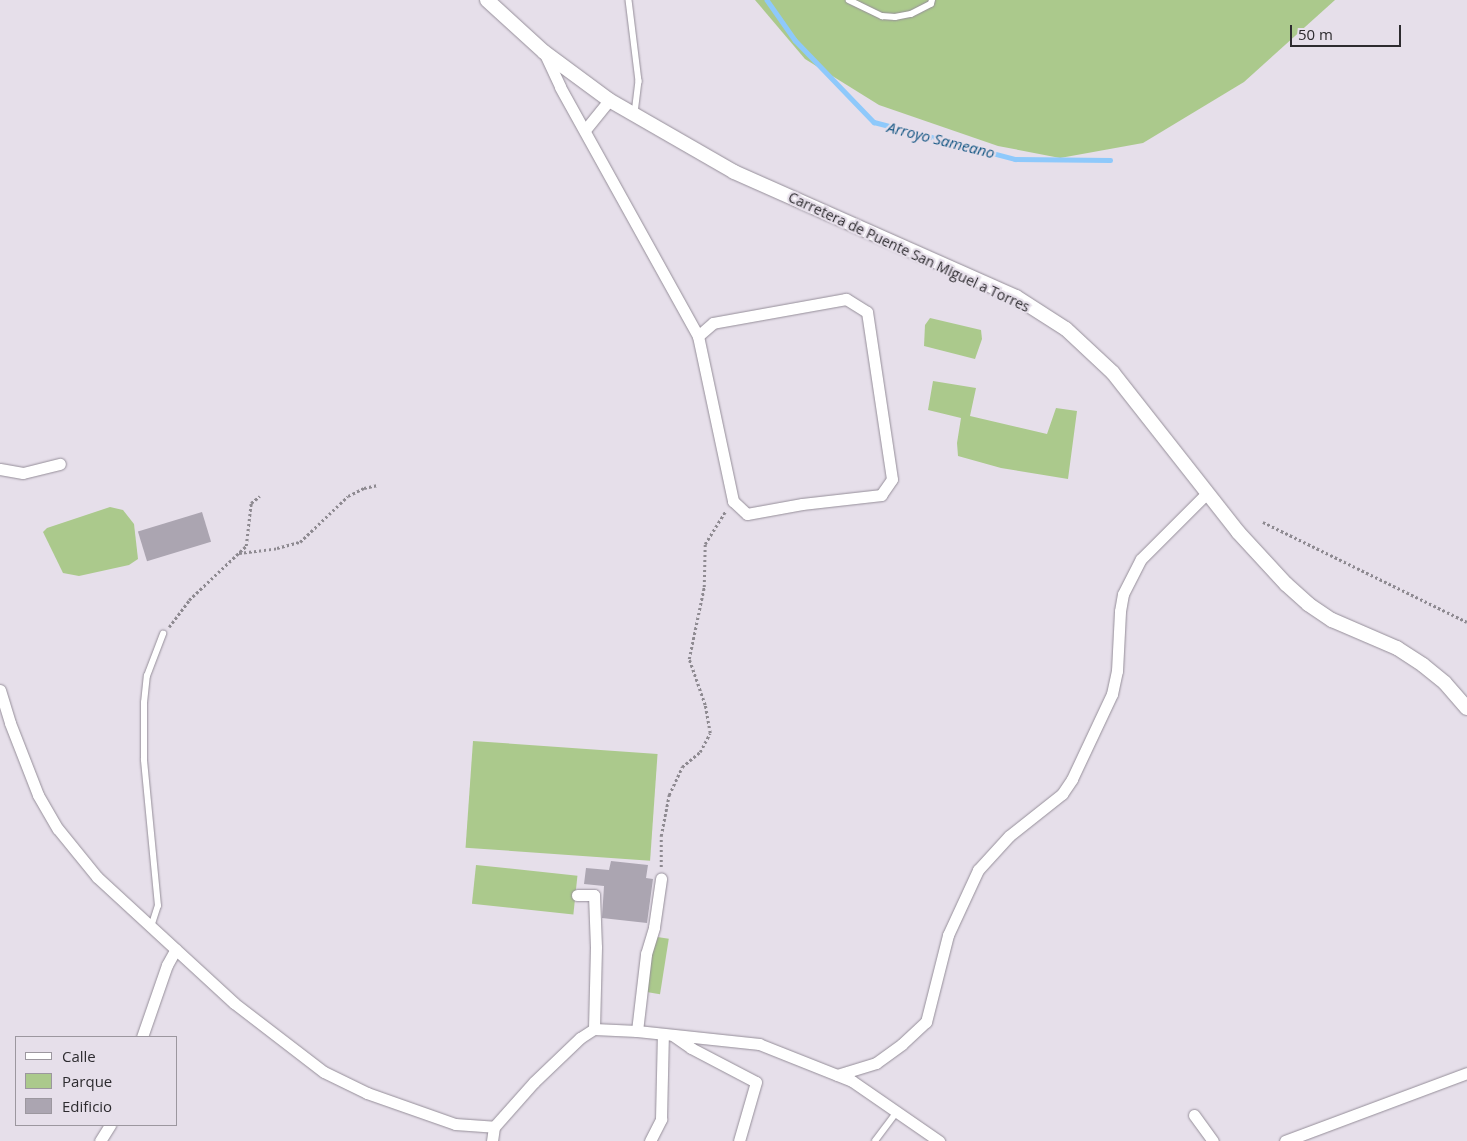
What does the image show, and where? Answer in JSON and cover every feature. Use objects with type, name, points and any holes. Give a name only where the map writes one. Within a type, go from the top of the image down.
[{"type":"street","name":"Carretera de Puente San Miguel a Torres","points":[[487,0],[544,52],[609,100],[734,172],[1016,297],[1066,329],[1113,374],[1238,532],[1308,604],[1332,620],[1397,648],[1424,665],[1445,683],[1467,708]]},
{"type":"street","points":[[544,52],[698,336],[734,500],[747,514],[802,504],[881,495],[892,479],[867,312],[846,300],[713,324],[698,336]]},
{"type":"street","points":[[585,130],[609,100]]},
{"type":"street","points":[[0,469],[23,473],[60,464]]},
{"type":"street","points":[[837,1075],[876,1063],[902,1044],[926,1022],[948,935],[978,870],[1009,836],[1062,794],[1072,778],[1112,694],[1117,671],[1120,611],[1123,594],[1142,559],[1207,493]]},
{"type":"street","points":[[0,690],[10,723],[38,796],[58,829],[96,877],[234,1002],[324,1072],[367,1093],[455,1124],[494,1126]]},
{"type":"street","points":[[637,1031],[646,954],[654,927],[661,879]]},
{"type":"street","points":[[577,895],[594,896],[596,947],[594,1029]]},
{"type":"street","points":[[142,1036],[167,965],[176,949]]},
{"type":"street","points":[[492,1141],[494,1126],[534,1082],[580,1038],[594,1029],[637,1031],[759,1044],[852,1081],[939,1141]]},
{"type":"street","points":[[650,1141],[661,1119],[668,1034]]},
{"type":"street","points":[[668,1034],[756,1082],[739,1141]]},
{"type":"street","points":[[1285,1141],[1467,1074]]},
{"type":"street","points":[[1194,1115],[1213,1141]]},
{"type":"street","points":[[100,1141],[109,1126]]},
{"type":"lane","points":[[629,0],[639,81],[635,114]]},
{"type":"lane","points":[[849,0],[882,16],[895,17],[911,14],[931,4],[932,0]]},
{"type":"lane","points":[[151,927],[158,906],[144,760],[144,703],[147,676],[163,634]]},
{"type":"lane","points":[[875,1141],[897,1112]]},
{"type":"path","points":[[238,553],[277,548],[300,542],[348,496],[364,488],[378,485]]},
{"type":"path","points":[[163,634],[189,600],[246,546],[251,503],[260,496]]},
{"type":"path","points":[[661,879],[661,836],[669,795],[682,767],[700,752],[710,733],[705,705],[688,659],[704,587],[705,544],[734,500]]},
{"type":"path","points":[[1262,522],[1467,622]]},
{"type":"green space","points":[[755,0],[1335,0],[1244,82],[1143,143],[1060,158],[998,146],[879,105],[805,59]]},
{"type":"green space","points":[[930,318],[981,330],[982,339],[975,359],[924,346],[925,325]]},
{"type":"green space","points":[[933,381],[976,388],[970,416],[1047,434],[1056,408],[1077,411],[1068,479],[1001,468],[958,456],[957,443],[961,418],[928,410]]},
{"type":"green space","points":[[110,507],[123,510],[134,524],[138,559],[129,565],[79,576],[63,573],[43,532],[47,528]]},
{"type":"green space","points":[[473,741],[658,754],[650,861],[466,848]]},
{"type":"green space","points":[[476,865],[577,876],[573,914],[472,904]]},
{"type":"green space","points":[[651,936],[669,939],[660,994],[642,991]]},
{"type":"building","points":[[202,512],[211,542],[147,561],[138,532]]},
{"type":"building","points":[[611,861],[648,865],[646,878],[653,879],[647,923],[602,918],[604,886],[584,884],[586,868],[609,870]]},
{"type":"waterway","name":"Arroyo Sameano","points":[[767,0],[795,40],[874,122],[1015,159],[1110,160]]}]
